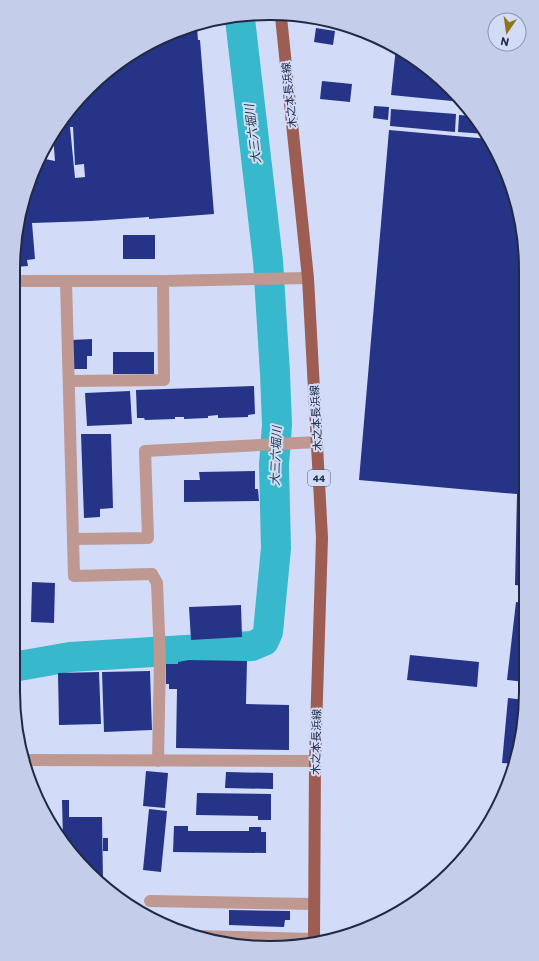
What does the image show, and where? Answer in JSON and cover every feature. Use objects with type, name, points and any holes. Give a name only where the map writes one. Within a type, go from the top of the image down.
[{"type":"main road","name":"木之本長浜線","points":[[279,21],[308,278],[322,538],[315,761],[314,937]]},
{"type":"street","points":[[20,281],[163,281],[308,278]]},
{"type":"street","points":[[66,280],[74,576],[152,574],[157,583],[160,658],[158,760]]},
{"type":"street","points":[[69,380],[164,380],[163,281]]},
{"type":"street","points":[[74,539],[148,538],[145,451],[317,442]]},
{"type":"street","points":[[30,760],[315,761]]},
{"type":"street","points":[[150,901],[314,904]]},
{"type":"street","points":[[227,937],[296,939]]},
{"type":"building","points":[[316,28],[335,31],[333,45],[314,42]]},
{"type":"building","points":[[197,31],[198,40],[200,40],[214,214],[149,219],[149,217],[32,223],[35,259],[27,260],[28,266],[20,267],[22,237],[33,189],[46,159],[55,161],[54,144],[82,105],[105,82],[145,53],[174,39]],"holes":[[[70,127],[73,127],[75,165],[84,164],[85,177],[75,178]]]},
{"type":"building","points":[[395,54],[434,82],[452,100],[452,101],[391,95]]},
{"type":"building","points":[[322,81],[352,84],[350,102],[320,99]]},
{"type":"building","points":[[374,106],[389,107],[388,120],[373,118]]},
{"type":"building","points":[[391,109],[456,114],[455,132],[390,126]]},
{"type":"building","points":[[459,115],[465,115],[479,133],[458,132]]},
{"type":"building","points":[[389,130],[482,138],[493,159],[506,189],[517,237],[519,270],[519,585],[515,585],[517,494],[359,480]]},
{"type":"building","points":[[123,235],[155,235],[155,259],[123,259]]},
{"type":"building","points":[[92,339],[92,356],[87,356],[87,369],[72,369],[71,340]]},
{"type":"building","points":[[113,352],[154,352],[154,374],[113,374]]},
{"type":"building","points":[[254,386],[255,414],[248,415],[248,417],[218,418],[218,415],[208,416],[208,418],[184,419],[184,417],[175,417],[175,419],[145,420],[144,418],[137,418],[136,390]]},
{"type":"building","points":[[130,391],[132,424],[87,426],[85,393]]},
{"type":"building","points":[[81,434],[111,434],[113,508],[100,509],[100,517],[84,518]]},
{"type":"building","points":[[255,471],[255,489],[258,489],[259,501],[184,502],[184,480],[200,480],[199,472]]},
{"type":"building","points":[[32,582],[55,583],[54,623],[31,622]]},
{"type":"building","points":[[516,602],[519,602],[519,681],[507,680]]},
{"type":"building","points":[[241,605],[242,637],[191,640],[189,607]]},
{"type":"building","points":[[410,655],[479,662],[477,687],[407,680]]},
{"type":"building","points":[[189,660],[247,661],[246,704],[289,705],[289,750],[176,748],[177,689],[169,689],[169,684],[166,684],[166,664],[178,664],[178,662]]},
{"type":"building","points":[[150,671],[152,730],[104,732],[102,672]]},
{"type":"building","points":[[99,672],[101,724],[59,725],[58,673]]},
{"type":"building","points":[[508,698],[519,699],[517,724],[508,763],[502,763]]},
{"type":"building","points":[[146,771],[168,773],[165,808],[143,806]]},
{"type":"building","points":[[226,772],[273,773],[273,789],[225,788]]},
{"type":"building","points":[[197,793],[271,794],[271,820],[258,820],[258,816],[196,815]]},
{"type":"building","points":[[62,800],[69,800],[69,817],[102,817],[103,877],[82,856],[63,831]]},
{"type":"building","points":[[149,809],[167,811],[161,872],[143,870]]},
{"type":"building","points":[[174,826],[188,826],[188,831],[249,831],[249,827],[261,827],[261,832],[266,832],[266,853],[173,852]]},
{"type":"building","points":[[103,838],[108,838],[108,851],[103,851]]},
{"type":"building","points":[[229,910],[290,911],[290,920],[285,920],[284,927],[229,925]]},
{"type":"waterway","name":"大三六堀川","points":[[20,666],[70,657],[252,646],[264,641],[268,632],[276,548],[274,465],[277,425],[275,373],[268,261],[240,22]]}]
